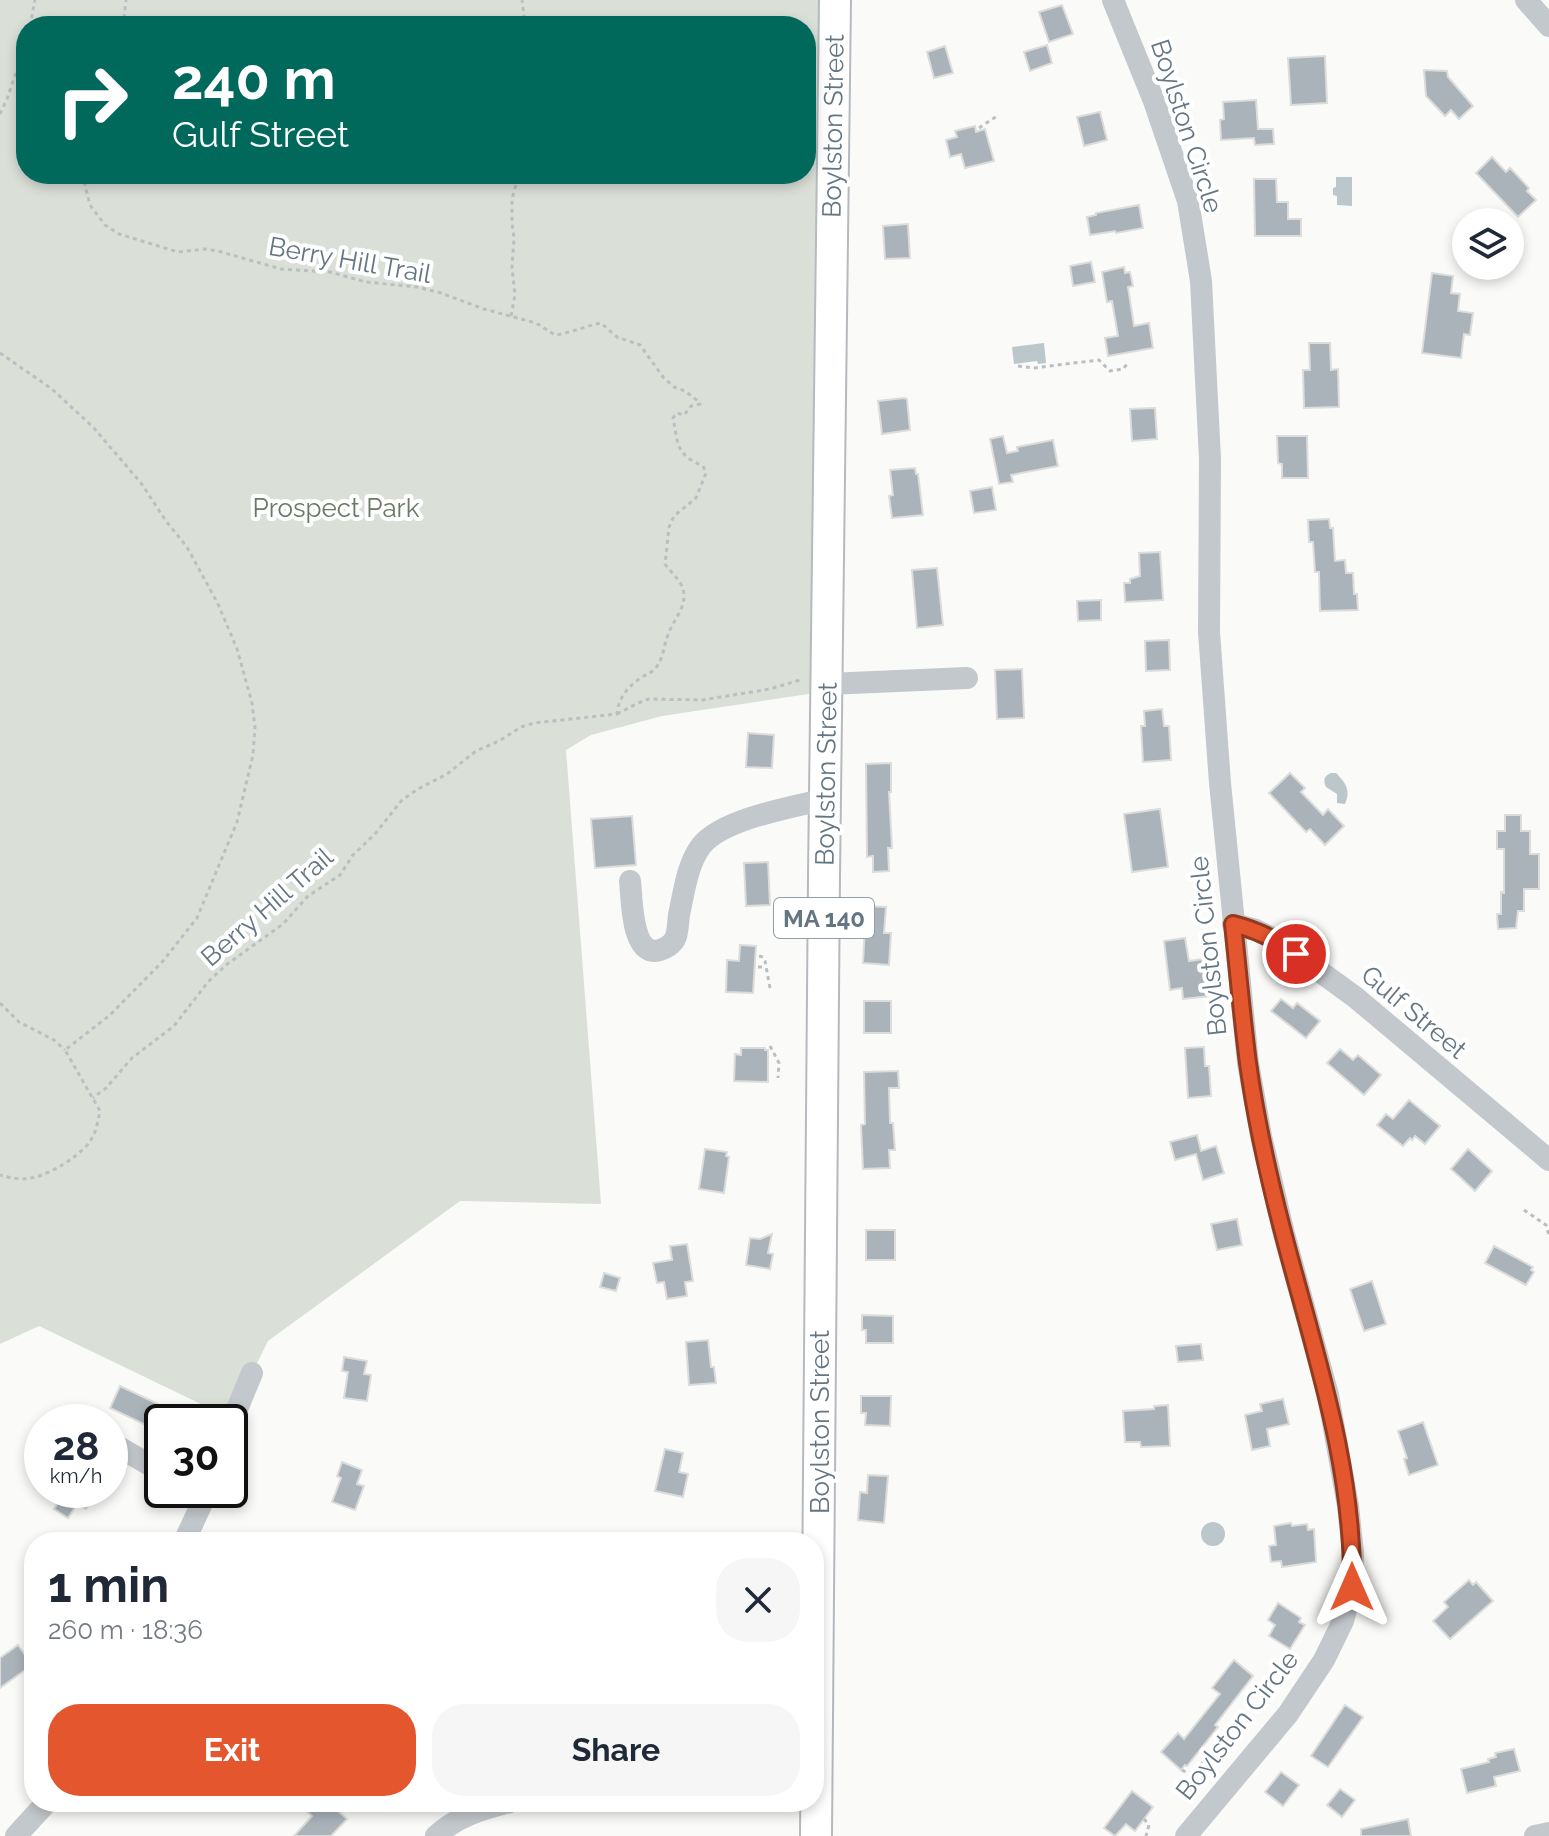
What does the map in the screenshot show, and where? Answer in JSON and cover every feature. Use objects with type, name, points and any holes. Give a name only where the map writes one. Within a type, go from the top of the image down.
[{"type":"main road","name":"Boylston Street","points":[[818,1532],[835,0]]},
{"type":"main road","name":"Boylston Street","points":[[816,1812],[816,1836]]},
{"type":"street","name":"Boylston Circle","points":[[1113,0],[1154,101],[1188,201],[1201,281],[1210,459],[1209,632],[1219,773],[1248,1063],[1284,1234],[1328,1395],[1346,1492],[1353,1553],[1352,1587],[1343,1621],[1324,1660],[1288,1714],[1186,1836]]},
{"type":"street","points":[[1526,0],[1549,26]]},
{"type":"street","points":[[828,677],[967,678]]},
{"type":"street","points":[[630,881],[637,937],[645,948],[656,951],[665,948],[675,939],[691,865],[702,845],[721,828],[826,799]]},
{"type":"street","name":"Gulf Street","points":[[1233,924],[1256,930],[1278,941],[1355,997],[1549,1160]]},
{"type":"street","points":[[239,1404],[252,1373]]},
{"type":"street","points":[[187,1532],[196,1508]]},
{"type":"street","points":[[16,1836],[38,1812]]},
{"type":"street","points":[[436,1836],[449,1824],[476,1812]]},
{"type":"street","points":[[1535,1836],[1549,1833]]},
{"type":"path","points":[[0,114],[16,72]]},
{"type":"path","points":[[979,128],[997,116]]},
{"type":"path","name":"Berry Hill Trail","points":[[85,184],[90,205],[105,225],[119,234],[155,246],[178,252],[218,251],[281,269],[330,272],[366,282],[417,287],[536,323],[555,335],[601,323],[617,337],[640,345],[663,377],[700,404],[691,406],[684,415],[677,413],[673,418],[679,449],[688,460],[703,466],[706,473],[696,498],[674,516],[669,527],[665,564],[683,587],[684,601],[680,613],[670,629],[664,654],[655,669],[619,700],[617,714],[521,727],[476,751],[447,774],[402,800],[375,834],[353,855],[340,875],[308,896],[283,924],[226,965],[208,982],[174,1026],[132,1058],[93,1098]]},
{"type":"path","points":[[511,316],[515,295],[512,199],[517,184]]},
{"type":"path","points":[[0,353],[52,389],[93,427],[141,483],[187,547],[218,604],[237,649],[252,703],[255,727],[251,767],[237,822],[197,918],[163,961],[110,1015],[65,1050]]},
{"type":"path","points":[[1018,366],[1033,368],[1099,360],[1110,371],[1123,369],[1127,364]]},
{"type":"path","points":[[617,714],[649,699],[702,700],[828,677]]},
{"type":"path","points":[[759,956],[763,957],[770,988]]},
{"type":"path","points":[[758,967],[766,967]]},
{"type":"path","points":[[0,1003],[19,1022],[54,1040],[65,1050],[100,1111],[93,1138],[69,1161],[31,1178],[0,1175]]},
{"type":"path","points":[[770,1046],[779,1063],[778,1078]]},
{"type":"path","points":[[1524,1210],[1546,1225],[1549,1235]]},
{"type":"path","points":[[1182,1770],[1195,1772],[1220,1741]]},
{"type":"path","points":[[1144,1819],[1149,1825],[1146,1836]]},
{"type":"green space","name":"Prospect Park","points":[[0,0],[835,0],[828,691],[662,716],[591,735],[566,750],[601,1204],[460,1201],[268,1341],[239,1404],[201,1404],[39,1326],[0,1344]]},
{"type":"shaded area","points":[[1336,177],[1352,177],[1352,206],[1337,205],[1337,196],[1333,195]]},
{"type":"shaded area","points":[[1044,343],[1046,363],[1014,364],[1012,347]]},
{"type":"shaded area","points":[[1336,773],[1346,787],[1348,795],[1345,804],[1337,803],[1337,794],[1326,787],[1325,778]]},
{"type":"shaded area","points":[[1213,1522],[1221,1526],[1225,1534],[1221,1542],[1213,1546],[1205,1542],[1201,1534],[1205,1526]]},
{"type":"building","points":[[1062,5],[1073,34],[1049,42],[1039,12]]},
{"type":"building","points":[[1047,45],[1052,63],[1030,71],[1024,52]]},
{"type":"building","points":[[945,46],[953,73],[934,78],[927,52]]},
{"type":"building","points":[[1325,56],[1327,103],[1291,105],[1288,58]]},
{"type":"building","points":[[1424,70],[1447,71],[1448,77],[1473,106],[1459,119],[1451,110],[1445,116],[1426,96]]},
{"type":"building","points":[[1256,100],[1258,129],[1273,129],[1274,144],[1255,145],[1254,138],[1221,140],[1223,102]]},
{"type":"building","points":[[1100,112],[1107,140],[1084,146],[1077,117]]},
{"type":"building","points":[[975,126],[976,132],[985,129],[994,161],[965,168],[961,154],[950,157],[946,140],[957,137],[955,131]]},
{"type":"building","points":[[1492,157],[1506,172],[1510,168],[1536,200],[1524,211],[1524,208],[1509,208],[1476,173]]},
{"type":"building","points":[[1254,179],[1276,179],[1277,202],[1288,202],[1288,219],[1301,219],[1301,236],[1255,236]]},
{"type":"building","points":[[1139,205],[1143,228],[1090,235],[1087,217]]},
{"type":"building","points":[[908,224],[910,258],[885,259],[883,226]]},
{"type":"building","points":[[1091,262],[1095,282],[1073,286],[1070,266]]},
{"type":"building","points":[[1124,267],[1125,273],[1130,272],[1133,286],[1128,287],[1134,326],[1149,323],[1153,348],[1108,356],[1105,338],[1118,336],[1112,301],[1107,302],[1102,272]]},
{"type":"building","points":[[1432,273],[1452,276],[1451,293],[1460,294],[1458,311],[1473,313],[1470,335],[1464,334],[1461,358],[1422,353]]},
{"type":"building","points":[[1309,343],[1330,343],[1331,370],[1338,369],[1339,407],[1304,408],[1303,370],[1310,370]]},
{"type":"building","points":[[907,399],[910,430],[882,434],[878,401]]},
{"type":"building","points":[[1155,408],[1157,439],[1132,441],[1130,409]]},
{"type":"building","points":[[1003,436],[1007,453],[1018,451],[1017,447],[1053,440],[1058,466],[1011,475],[1013,482],[999,484],[990,439]]},
{"type":"building","points":[[1277,436],[1307,436],[1308,478],[1282,478]]},
{"type":"building","points":[[915,468],[923,515],[892,518],[890,470]]},
{"type":"building","points":[[992,487],[996,510],[974,513],[970,491]]},
{"type":"building","points":[[1329,519],[1330,528],[1333,528],[1335,561],[1345,560],[1346,573],[1353,573],[1358,610],[1320,611],[1319,572],[1315,572],[1308,520]]},
{"type":"building","points":[[1160,552],[1163,600],[1125,602],[1124,583],[1130,583],[1130,579],[1140,576],[1139,553]]},
{"type":"building","points":[[937,568],[943,625],[917,628],[912,570]]},
{"type":"building","points":[[1101,600],[1101,620],[1078,621],[1077,601]]},
{"type":"building","points":[[1169,640],[1170,670],[1146,671],[1145,641]]},
{"type":"building","points":[[1022,669],[1024,718],[997,719],[995,670]]},
{"type":"building","points":[[1162,709],[1164,726],[1169,726],[1171,760],[1143,762],[1141,726],[1145,726],[1144,711]]},
{"type":"building","points":[[748,733],[774,735],[772,768],[746,767]]},
{"type":"building","points":[[891,763],[892,848],[888,848],[889,871],[873,872],[873,856],[867,857],[866,764]]},
{"type":"building","points":[[1290,773],[1305,788],[1301,792],[1323,815],[1328,809],[1344,826],[1325,845],[1310,829],[1306,832],[1269,793]]},
{"type":"building","points":[[1160,809],[1168,867],[1132,872],[1124,814]]},
{"type":"building","points":[[1505,815],[1521,815],[1521,831],[1530,831],[1530,854],[1539,854],[1539,889],[1524,889],[1524,911],[1518,911],[1516,928],[1498,929],[1497,914],[1501,914],[1501,892],[1504,893],[1504,849],[1497,849],[1497,831],[1505,831]]},
{"type":"building","points":[[632,816],[636,865],[595,868],[591,819]]},
{"type":"building","points":[[768,862],[770,905],[746,906],[744,863]]},
{"type":"building","points":[[866,906],[886,907],[884,933],[891,933],[889,965],[863,963]]},
{"type":"building","points":[[1185,938],[1189,961],[1203,959],[1203,964],[1206,964],[1210,996],[1183,999],[1182,988],[1170,990],[1164,941]]},
{"type":"building","points":[[740,945],[756,946],[753,993],[726,992],[727,960],[739,961]]},
{"type":"building","points":[[1281,999],[1293,1008],[1297,1003],[1320,1021],[1306,1038],[1271,1011]]},
{"type":"building","points":[[864,1001],[891,1001],[891,1033],[864,1033]]},
{"type":"building","points":[[1204,1047],[1211,1096],[1188,1098],[1185,1048]]},
{"type":"building","points":[[741,1048],[768,1050],[768,1082],[734,1081],[735,1054],[741,1055]]},
{"type":"building","points":[[1340,1049],[1353,1060],[1358,1055],[1381,1075],[1364,1095],[1327,1063]]},
{"type":"building","points":[[898,1071],[899,1088],[889,1088],[895,1150],[889,1150],[890,1168],[863,1169],[861,1125],[865,1124],[864,1072]]},
{"type":"building","points":[[1409,1100],[1440,1126],[1425,1144],[1415,1136],[1403,1146],[1377,1125],[1386,1114],[1393,1119]]},
{"type":"building","points":[[1197,1135],[1201,1151],[1216,1146],[1224,1173],[1203,1180],[1196,1154],[1175,1160],[1170,1142]]},
{"type":"building","points":[[705,1149],[727,1152],[724,1193],[699,1189]]},
{"type":"building","points":[[1468,1149],[1492,1171],[1475,1191],[1451,1169]]},
{"type":"building","points":[[1237,1219],[1242,1245],[1217,1250],[1211,1224]]},
{"type":"building","points":[[866,1230],[895,1230],[895,1260],[866,1260]]},
{"type":"building","points":[[772,1234],[768,1253],[773,1254],[770,1269],[746,1265],[750,1238],[760,1239]]},
{"type":"building","points":[[687,1244],[693,1281],[685,1282],[687,1296],[667,1299],[664,1282],[657,1283],[653,1263],[672,1260],[670,1246]]},
{"type":"building","points":[[1494,1246],[1533,1267],[1531,1270],[1534,1272],[1526,1285],[1485,1263]]},
{"type":"building","points":[[604,1273],[620,1278],[616,1291],[600,1287]]},
{"type":"building","points":[[1372,1281],[1386,1324],[1364,1331],[1350,1289]]},
{"type":"building","points":[[862,1315],[893,1316],[893,1343],[866,1343]]},
{"type":"building","points":[[708,1340],[716,1383],[689,1385],[686,1342]]},
{"type":"building","points":[[1201,1344],[1203,1360],[1178,1362],[1176,1346]]},
{"type":"building","points":[[344,1357],[367,1361],[364,1374],[371,1375],[367,1401],[344,1398],[348,1372],[342,1371]]},
{"type":"building","points":[[120,1386],[158,1404],[144,1404],[144,1424],[128,1417],[128,1404],[112,1404]]},
{"type":"building","points":[[861,1396],[891,1396],[890,1426],[865,1425],[866,1413],[861,1413]]},
{"type":"building","points":[[1283,1399],[1289,1424],[1267,1429],[1270,1446],[1252,1450],[1245,1415],[1262,1411],[1260,1404]]},
{"type":"building","points":[[1168,1405],[1170,1446],[1141,1447],[1140,1442],[1125,1442],[1123,1411]]},
{"type":"building","points":[[1423,1422],[1438,1465],[1409,1475],[1398,1431]]},
{"type":"building","points":[[665,1449],[683,1453],[679,1472],[688,1474],[683,1497],[655,1491]]},
{"type":"building","points":[[342,1462],[362,1470],[357,1484],[364,1486],[355,1510],[332,1502],[341,1478],[337,1476]]},
{"type":"building","points":[[868,1475],[888,1476],[884,1523],[858,1520],[860,1492],[867,1493]]},
{"type":"building","points":[[55,1508],[74,1508],[68,1518]]},
{"type":"building","points":[[1291,1523],[1292,1526],[1307,1524],[1308,1530],[1314,1529],[1316,1562],[1282,1567],[1281,1561],[1271,1562],[1269,1546],[1276,1545],[1274,1526]]},
{"type":"building","points":[[1469,1580],[1473,1585],[1476,1582],[1493,1601],[1450,1639],[1433,1621],[1448,1607],[1444,1602]]},
{"type":"building","points":[[1278,1603],[1301,1618],[1299,1622],[1305,1625],[1290,1649],[1269,1636],[1275,1625],[1268,1620]]},
{"type":"building","points":[[18,1645],[24,1654],[24,1671],[0,1688],[0,1658]]},
{"type":"building","points":[[1234,1660],[1253,1676],[1215,1725],[1218,1727],[1181,1770],[1161,1752],[1178,1733],[1184,1739],[1220,1694],[1212,1688]]},
{"type":"building","points":[[1345,1705],[1363,1717],[1328,1767],[1311,1756]]},
{"type":"building","points":[[1514,1749],[1520,1771],[1494,1777],[1496,1786],[1467,1793],[1461,1769],[1489,1762],[1488,1759],[1496,1757],[1495,1753]]},
{"type":"building","points":[[1281,1772],[1299,1785],[1283,1806],[1265,1792]]},
{"type":"building","points":[[1340,1789],[1355,1800],[1342,1817],[1327,1805]]},
{"type":"building","points":[[1132,1791],[1153,1807],[1135,1831],[1126,1824],[1115,1836],[1104,1828]]},
{"type":"building","points":[[307,1812],[339,1812],[347,1819],[331,1836],[294,1836],[312,1816]]},
{"type":"building","points":[[1408,1819],[1411,1836],[1361,1836],[1361,1829]]},
{"type":"route","points":[[1296,954],[1256,930],[1233,924],[1248,1063],[1261,1136],[1328,1395],[1348,1506],[1353,1553],[1352,1587]]}]
